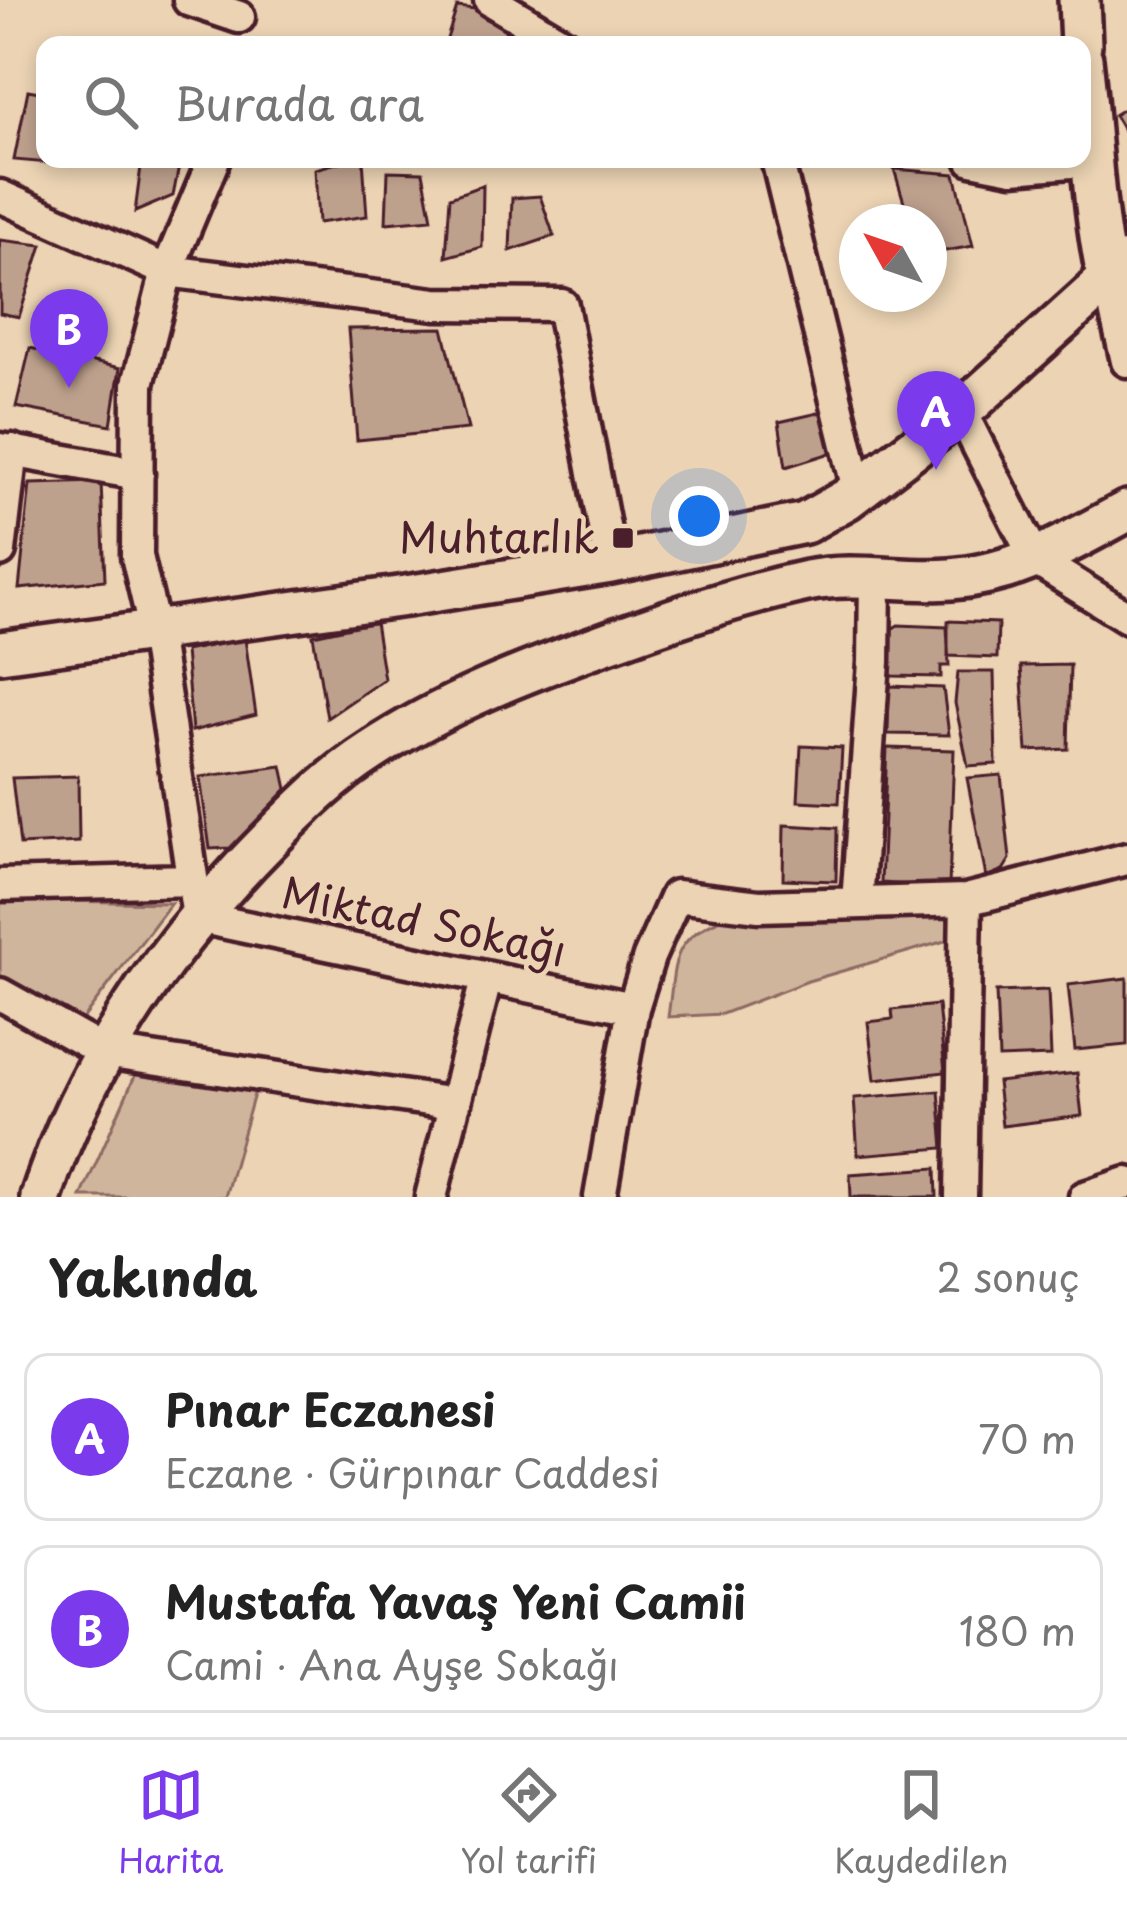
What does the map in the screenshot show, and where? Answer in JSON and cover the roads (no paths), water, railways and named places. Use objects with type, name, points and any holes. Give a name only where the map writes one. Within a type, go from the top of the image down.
[{"type":"main road","points":[[1079,0],[1081,36]]},
{"type":"main road","points":[[0,652],[611,562],[805,523],[843,501],[961,412],[1118,271],[1094,197],[1091,135]]},
{"type":"main road","points":[[1094,160],[1127,201]]},
{"type":"main road","points":[[843,501],[825,536],[828,551],[833,563],[861,576]]},
{"type":"main road","points":[[41,1197],[54,1158],[104,1052],[195,899],[366,754],[427,717],[516,675],[720,601],[861,576],[951,580],[1008,570],[1127,511]]},
{"type":"main road","points":[[760,533],[782,545],[789,556],[789,573],[778,588]]},
{"type":"street","points":[[189,0],[239,21]]},
{"type":"street","points":[[490,0],[550,36]]},
{"type":"street","points":[[195,899],[155,632],[137,556],[138,384],[167,271],[210,168]]},
{"type":"street","points":[[778,168],[843,501]]},
{"type":"street","points":[[0,196],[167,271],[435,304],[562,305],[611,562]]},
{"type":"street","points":[[1118,271],[1127,361]]},
{"type":"street","points":[[961,412],[1036,560],[1127,617]]},
{"type":"street","points":[[0,551],[6,450],[137,474]]},
{"type":"street","points":[[857,903],[874,662],[861,576]]},
{"type":"street","points":[[600,1197],[633,1008],[676,896],[759,906],[966,900],[1127,859]]},
{"type":"street","name":"Miktad Sokağı","points":[[0,885],[195,899],[486,980],[633,1008]]},
{"type":"street","points":[[961,1197],[966,900]]},
{"type":"street","points":[[431,1197],[486,980]]},
{"type":"street","points":[[0,994],[104,1052],[454,1104]]},
{"type":"street","points":[[1085,1197],[1127,1183]]},
{"type":"place","name":"Mustafa Yavaş Yeni Camii","points":[[69,388]]},
{"type":"place","name":"Pınar Eczanesi","points":[[936,470]]},
{"type":"place","name":"Muhtarlık","points":[[623,538]]}]
